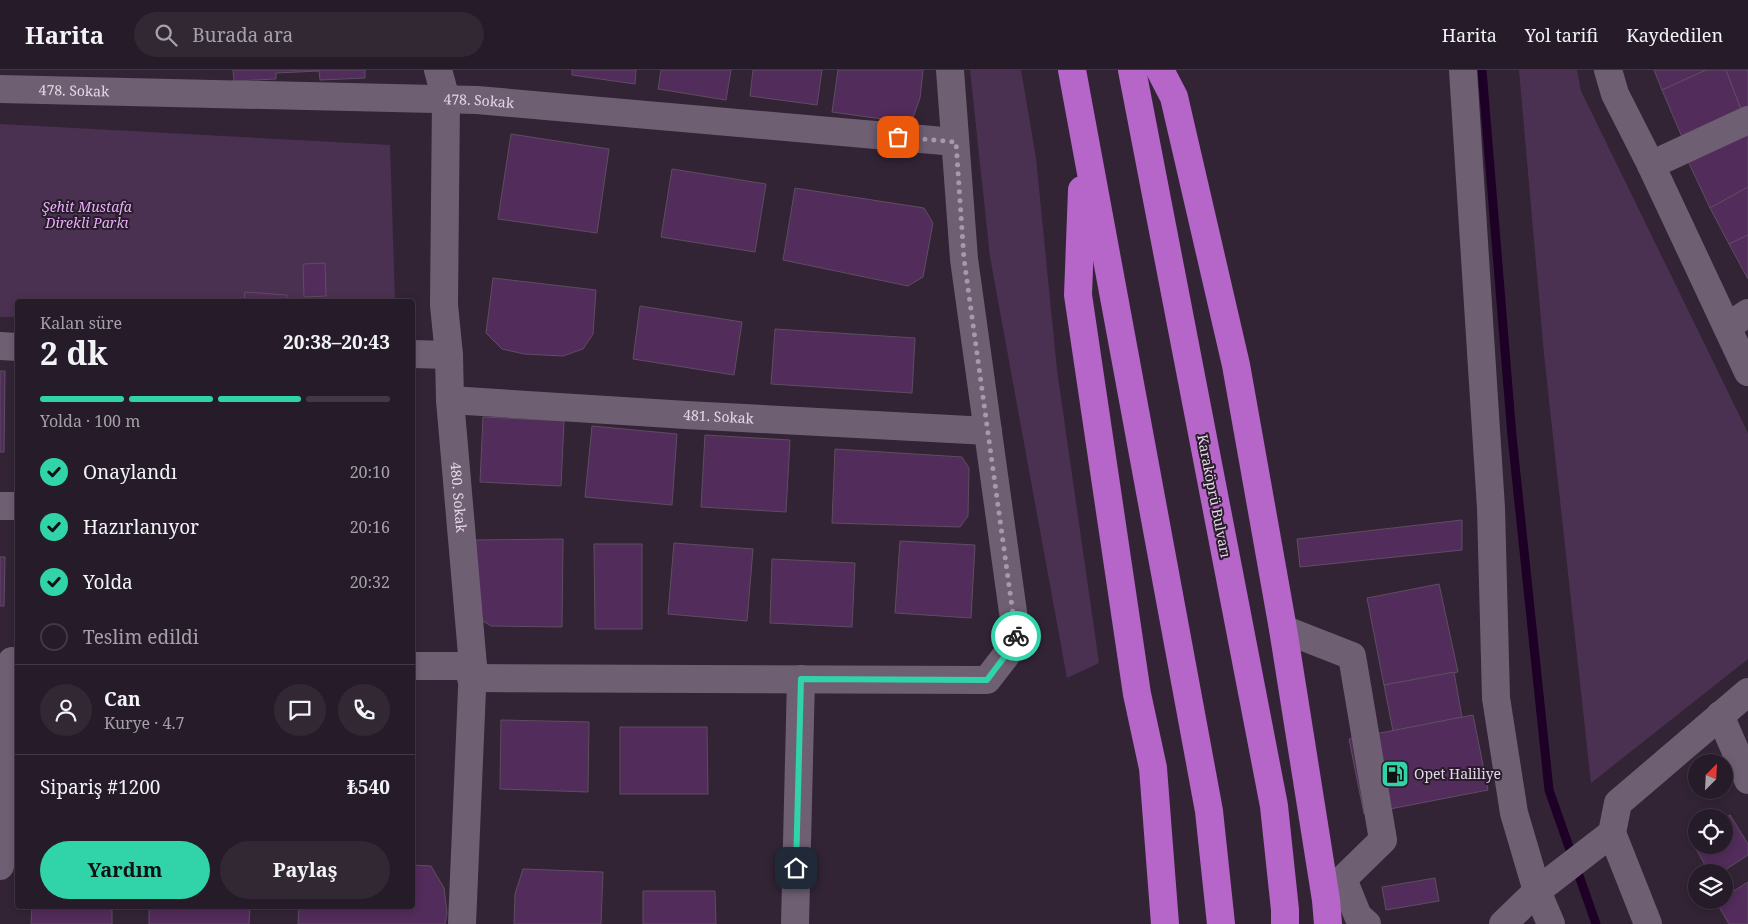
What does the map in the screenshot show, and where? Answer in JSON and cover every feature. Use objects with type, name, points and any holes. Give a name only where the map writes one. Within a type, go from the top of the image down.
[{"type":"highway","points":[[1072,70],[1209,811],[1221,924]]},
{"type":"highway","name":"Karaköprü Bulvarı","points":[[1132,70],[1274,806],[1285,924]]},
{"type":"highway","points":[[1160,70],[1174,97],[1236,365],[1282,629],[1327,912]]},
{"type":"highway","points":[[1084,141],[1078,295],[1137,694],[1153,768],[1165,924]]},
{"type":"street","name":"480. Sokak","points":[[438,70],[446,99],[444,305],[472,672],[462,924]]},
{"type":"street","points":[[415,666],[472,672],[801,679],[987,680],[1017,640],[964,259],[950,70]]},
{"type":"street","points":[[1463,70],[1491,508],[1496,698],[1514,812],[1537,891],[1551,924]]},
{"type":"street","points":[[1608,70],[1616,94],[1651,165],[1738,320],[1748,372]]},
{"type":"street","name":"478. Sokak","points":[[0,89],[446,99],[956,142]]},
{"type":"street","points":[[1651,165],[1748,120]]},
{"type":"street","points":[[0,346],[15,347]]},
{"type":"street","points":[[415,354],[449,355]]},
{"type":"street","name":"481. Sokak","points":[[450,400],[686,416],[988,431]]},
{"type":"street","points":[[0,506],[15,506]]},
{"type":"street","points":[[1282,629],[1352,656],[1383,840],[1343,878],[1327,912]]},
{"type":"street","points":[[0,866],[10,661]]},
{"type":"street","points":[[795,924],[801,679]]},
{"type":"street","points":[[1648,924],[1612,833],[1618,804],[1748,692]]},
{"type":"street","points":[[1720,715],[1748,780]]},
{"type":"street","points":[[1502,924],[1537,891],[1612,833]]},
{"type":"street","points":[[1343,878],[1358,916],[1367,924]]},
{"type":"green space","points":[[970,70],[1021,70],[1036,158],[1057,370],[1099,663],[1067,678],[990,257]]},
{"type":"green space","points":[[1519,70],[1577,70],[1581,91],[1748,433],[1748,659],[1591,783],[1544,354]]},
{"type":"green space","name":"Şehit Mustafa Direkli Parkı","points":[[0,124],[390,145],[395,299],[15,299],[15,317],[0,317]]},
{"type":"building","points":[[233,70],[365,70],[365,78],[320,80],[319,71],[276,73],[276,79],[234,81]]},
{"type":"building","points":[[572,70],[636,70],[635,84],[572,75]]},
{"type":"building","points":[[661,70],[731,70],[726,100],[658,89]]},
{"type":"building","points":[[753,70],[822,70],[817,105],[750,96]]},
{"type":"building","points":[[838,70],[923,70],[920,98],[911,123],[832,112]]},
{"type":"building","points":[[1654,70],[1706,70],[1662,90]]},
{"type":"building","points":[[1706,70],[1726,70],[1741,109],[1682,137],[1662,90]]},
{"type":"building","points":[[1726,70],[1748,70],[1748,106],[1741,109]]},
{"type":"building","points":[[1748,129],[1748,187],[1710,208],[1687,159]]},
{"type":"building","points":[[511,134],[609,149],[597,233],[498,219]]},
{"type":"building","points":[[672,169],[766,184],[755,252],[661,237]]},
{"type":"building","points":[[1748,187],[1748,235],[1729,244],[1710,208]]},
{"type":"building","points":[[795,188],[924,208],[933,223],[923,277],[908,286],[783,260]]},
{"type":"building","points":[[1748,235],[1748,279],[1729,244]]},
{"type":"building","points":[[325,263],[326,296],[304,297],[303,264]]},
{"type":"building","points":[[493,278],[596,290],[593,334],[583,349],[563,356],[524,354],[502,349],[486,333]]},
{"type":"building","points":[[245,292],[287,295],[286,299],[244,299]]},
{"type":"building","points":[[640,306],[742,322],[734,375],[633,359]]},
{"type":"building","points":[[775,329],[915,338],[912,393],[771,384]]},
{"type":"building","points":[[0,371],[5,371],[4,452],[0,452]]},
{"type":"building","points":[[483,417],[564,421],[561,486],[480,482]]},
{"type":"building","points":[[592,426],[677,434],[672,505],[585,497]]},
{"type":"building","points":[[705,435],[790,440],[786,512],[701,507]]},
{"type":"building","points":[[835,449],[962,457],[969,468],[968,516],[960,527],[832,523]]},
{"type":"building","points":[[1462,520],[1462,550],[1300,567],[1297,539]]},
{"type":"building","points":[[563,539],[562,627],[491,626],[478,618],[474,540]]},
{"type":"building","points":[[900,541],[975,545],[971,618],[895,613]]},
{"type":"building","points":[[674,543],[753,549],[747,621],[668,614]]},
{"type":"building","points":[[594,544],[642,544],[642,629],[595,629]]},
{"type":"building","points":[[0,557],[5,557],[4,606],[0,606]]},
{"type":"building","points":[[772,559],[855,563],[852,627],[770,623]]},
{"type":"building","points":[[1439,584],[1458,672],[1384,685],[1367,598]]},
{"type":"building","points":[[1454,672],[1462,717],[1393,731],[1384,685]]},
{"type":"building","points":[[1473,715],[1488,790],[1364,814],[1349,739]]},
{"type":"building","points":[[501,720],[589,722],[588,792],[500,789]]},
{"type":"building","points":[[620,727],[707,727],[708,794],[620,794]]},
{"type":"building","points":[[1733,820],[1748,844],[1748,855],[1733,865],[1704,864],[1699,854],[1733,854]]},
{"type":"building","points":[[415,865],[431,866],[444,888],[447,913],[445,924],[298,924],[299,909],[415,909]]},
{"type":"building","points":[[523,869],[603,872],[601,924],[514,924],[515,894]]},
{"type":"building","points":[[1435,878],[1439,901],[1386,910],[1382,887]]},
{"type":"building","points":[[1748,882],[1748,924],[1729,924],[1720,909],[1733,909],[1733,891]]},
{"type":"building","points":[[643,891],[715,891],[716,924],[643,924]]},
{"type":"building","points":[[32,909],[112,909],[112,924],[31,924]]},
{"type":"building","points":[[149,909],[250,909],[249,924],[149,924]]},
{"type":"waterway","points":[[1482,70],[1512,436],[1549,790],[1596,924]]},
{"type":"way so far","points":[[898,137],[956,142],[964,259],[1016,636]]},
{"type":"place","name":"Opet Haliliye","points":[[1395,774]]},
{"type":"route","points":[[796,868],[801,679],[987,680],[1017,640],[1016,636]]}]
